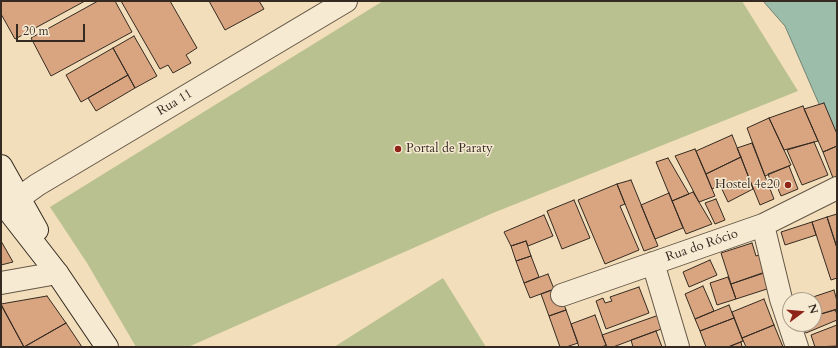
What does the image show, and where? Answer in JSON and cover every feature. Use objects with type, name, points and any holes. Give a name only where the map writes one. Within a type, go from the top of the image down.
[{"type":"street","name":"Rua 11","points":[[8,201],[346,1]]},
{"type":"street","points":[[1,166],[8,201],[106,347]]},
{"type":"street","name":"Rua do Rócio","points":[[562,295],[763,225],[837,188]]},
{"type":"street","points":[[763,225],[780,300],[797,347]]},
{"type":"street","points":[[653,263],[678,347]]},
{"type":"street","points":[[1,283],[57,273]]},
{"type":"shaded area","name":"Portal de Paraty","points":[[383,1],[742,1],[798,91],[493,213],[188,347],[136,347],[87,263],[50,207]]},
{"type":"shaded area","points":[[763,1],[837,1],[837,139],[829,127],[785,26]]},
{"type":"shaded area","points":[[443,278],[486,347],[334,347]]},
{"type":"building","points":[[1,1],[85,1],[15,39],[1,14]]},
{"type":"building","points":[[98,1],[115,1],[132,32],[51,76],[31,38]]},
{"type":"building","points":[[121,1],[170,1],[197,48],[186,55],[191,63],[173,73],[168,65],[160,69]]},
{"type":"building","points":[[209,1],[259,1],[264,9],[225,30]]},
{"type":"building","points":[[134,36],[157,76],[135,88],[113,48]]},
{"type":"building","points":[[113,48],[128,75],[81,102],[66,75]]},
{"type":"building","points":[[128,75],[135,88],[96,111],[88,98]]},
{"type":"building","points":[[824,103],[837,134],[837,146],[823,152],[804,109]]},
{"type":"building","points":[[803,106],[818,141],[784,150],[769,118]]},
{"type":"building","points":[[769,118],[791,165],[765,176],[747,128]]},
{"type":"building","points":[[732,135],[741,157],[706,174],[696,151]]},
{"type":"building","points":[[814,142],[828,175],[802,185],[787,150]]},
{"type":"building","points":[[752,143],[774,199],[760,205],[737,148]]},
{"type":"building","points":[[837,146],[837,176],[833,178],[823,152]]},
{"type":"building","points":[[695,149],[715,196],[699,202],[675,156]]},
{"type":"building","points":[[741,157],[753,189],[728,202],[720,185],[712,189],[706,174]]},
{"type":"building","points":[[668,158],[689,194],[672,201],[656,162]]},
{"type":"building","points":[[789,166],[798,189],[781,196],[776,184],[772,185],[768,174]]},
{"type":"building","points":[[631,180],[658,246],[644,251],[617,184]]},
{"type":"building","points":[[617,184],[625,204],[620,206],[639,250],[605,264],[578,200]]},
{"type":"building","points":[[693,192],[712,224],[686,234],[672,201]]},
{"type":"building","points":[[669,193],[683,228],[655,239],[641,205]]},
{"type":"building","points":[[716,199],[725,220],[715,224],[705,203]]},
{"type":"building","points":[[574,200],[590,238],[562,249],[547,211]]},
{"type":"building","points":[[837,214],[837,248],[827,217]]},
{"type":"building","points":[[544,215],[553,236],[528,246],[526,241],[511,246],[504,232]]},
{"type":"building","points":[[827,217],[837,248],[837,278],[831,280],[812,222]]},
{"type":"building","points":[[812,222],[816,235],[785,245],[781,232]]},
{"type":"building","points":[[1,241],[13,262],[1,265]]},
{"type":"building","points":[[526,241],[531,256],[516,261],[511,246]]},
{"type":"building","points":[[752,243],[756,256],[762,254],[767,272],[731,284],[721,253]]},
{"type":"building","points":[[531,256],[539,277],[524,283],[516,261]]},
{"type":"building","points":[[710,260],[717,275],[689,287],[683,272]]},
{"type":"building","points":[[765,272],[770,288],[736,299],[731,284]]},
{"type":"building","points":[[548,274],[554,289],[530,298],[524,283]]},
{"type":"building","points":[[728,277],[736,299],[717,305],[710,283]]},
{"type":"building","points":[[703,286],[714,311],[695,319],[685,294]]},
{"type":"building","points":[[639,287],[649,313],[606,329],[596,301],[603,298],[605,303],[612,301],[610,297]]},
{"type":"building","points":[[558,288],[566,310],[549,316],[541,294]]},
{"type":"building","points":[[834,290],[837,301],[837,309],[822,314],[822,294]]},
{"type":"building","points":[[47,296],[66,323],[24,347],[1,304]]},
{"type":"building","points":[[764,299],[774,325],[742,338],[732,312]]},
{"type":"building","points":[[1,305],[24,347],[1,347]]},
{"type":"building","points":[[729,305],[734,318],[700,331],[695,319]]},
{"type":"building","points":[[566,310],[578,343],[566,347],[560,347],[549,316]]},
{"type":"building","points":[[835,310],[837,320],[822,326],[822,314]]},
{"type":"building","points":[[595,315],[606,345],[602,347],[579,347],[571,324]]},
{"type":"building","points":[[659,315],[664,328],[613,347],[607,347],[602,335]]},
{"type":"building","points":[[734,318],[743,341],[728,347],[706,347],[700,331]]},
{"type":"building","points":[[66,323],[82,347],[24,347]]},
{"type":"building","points":[[774,325],[783,347],[746,347],[742,338]]},
{"type":"building","points":[[837,325],[837,346],[815,347],[811,335]]},
{"type":"building","points":[[656,331],[662,347],[633,347],[631,340]]},
{"type":"building","points":[[741,342],[742,347],[728,347]]},
{"type":"place","name":"Portal de Paraty","points":[[398,149]]},
{"type":"place","name":"Hostel 4e20","points":[[788,185]]}]
